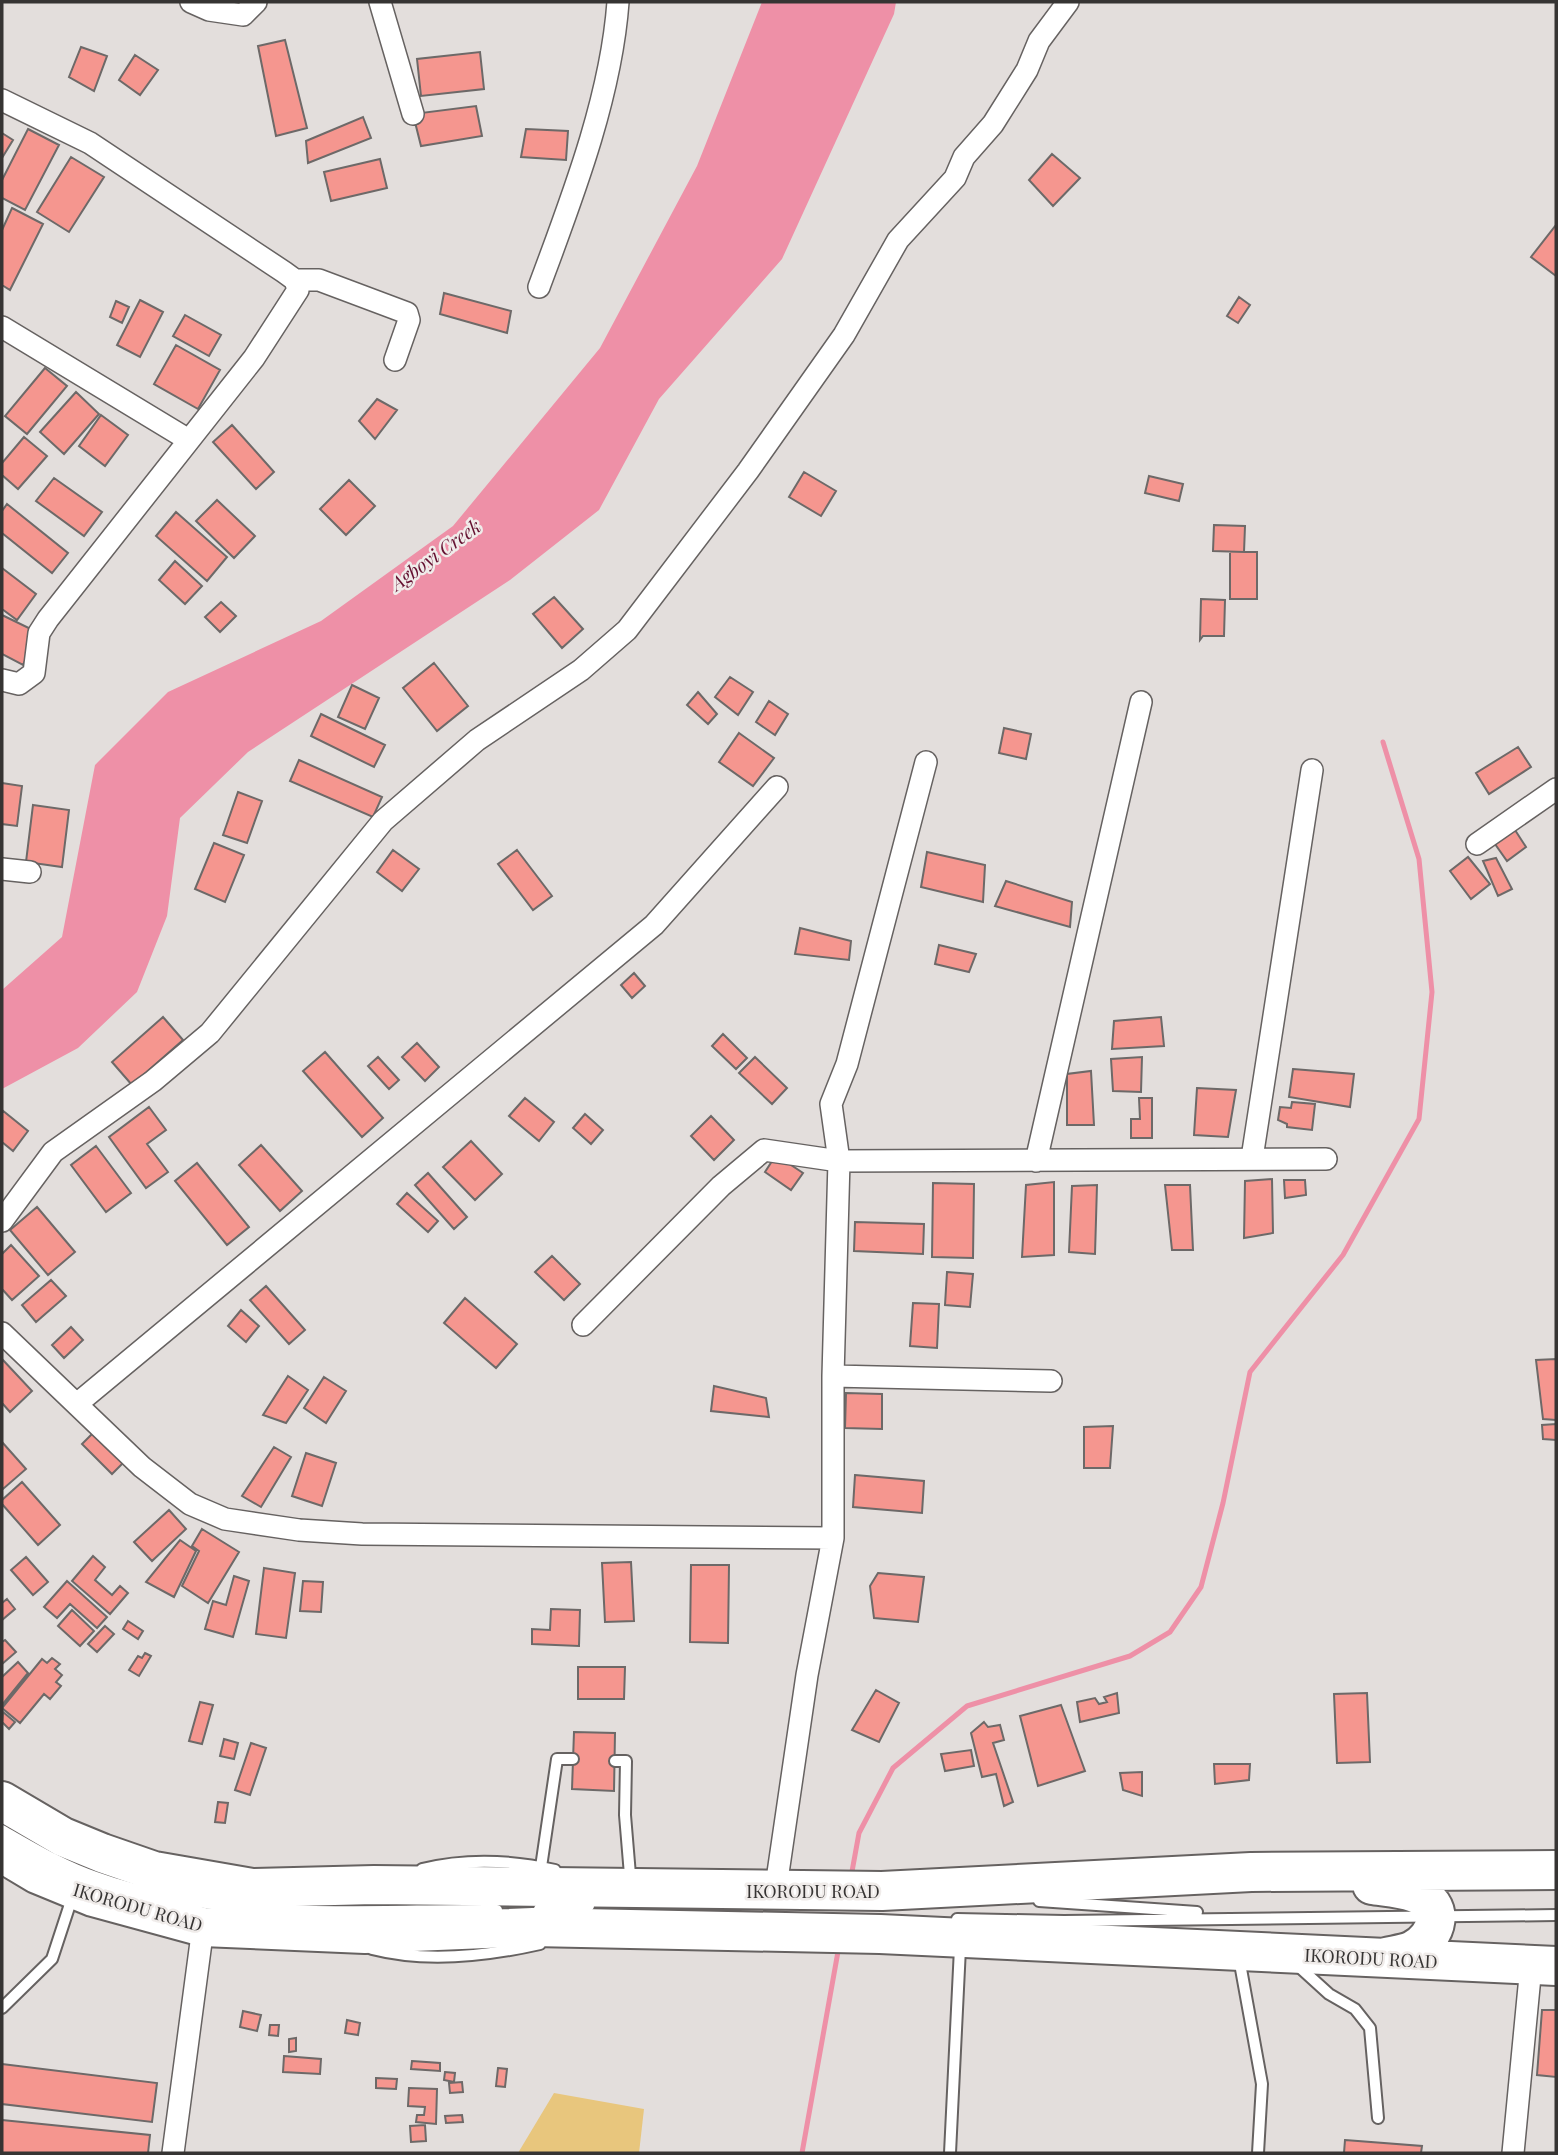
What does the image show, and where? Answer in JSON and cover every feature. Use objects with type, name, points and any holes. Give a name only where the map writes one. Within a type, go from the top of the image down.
[{"type":"highway","name":"IKORODU ROAD","points":[[2,1801],[63,1837],[154,1871],[252,1888],[374,1885],[526,1875],[630,1875],[801,1903],[881,1909],[1251,1871],[1556,1870]]},
{"type":"highway","name":"IKORODU ROAD","points":[[2,1853],[37,1874],[74,1889],[145,1913],[203,1927],[548,1942],[801,1903]]},
{"type":"highway","points":[[1251,1871],[1417,1893],[1433,1905],[1437,1915],[1436,1928],[1413,1950],[1381,1959]]},
{"type":"highway","name":"IKORODU ROAD","points":[[374,1885],[801,1903],[881,1909],[1143,1947]]},
{"type":"highway","name":"IKORODU ROAD","points":[[365,1934],[533,1927],[801,1903]]},
{"type":"highway","name":"IKORODU ROAD","points":[[881,1909],[953,1933],[1143,1947],[1544,1966]]},
{"type":"street","points":[[191,2],[209,10],[243,15],[256,2]]},
{"type":"street","points":[[380,2],[413,114]]},
{"type":"street","points":[[539,287],[569,207],[602,97],[618,2]]},
{"type":"street","points":[[2,1221],[53,1152],[153,1081],[210,1033],[383,821],[477,740],[581,670],[627,630],[748,471],[836,346],[898,240],[955,178],[964,158],[993,124],[1027,70],[1039,41],[1068,2]]},
{"type":"street","points":[[2,100],[90,143],[295,280],[319,280],[407,313],[409,320],[395,360]]},
{"type":"street","points":[[2,680],[19,684],[34,673],[39,633],[48,619],[187,439],[254,358],[295,298],[298,290],[295,280]]},
{"type":"street","points":[[2,327],[187,439]]},
{"type":"street","points":[[1036,1161],[1141,702]]},
{"type":"street","points":[[801,1903],[807,1675],[832,1538],[839,1161],[831,1104],[847,1064],[926,762]]},
{"type":"street","points":[[1252,1158],[1312,770]]},
{"type":"street","points":[[78,1404],[654,925],[777,786]]},
{"type":"street","points":[[1477,844],[1556,789]]},
{"type":"street","points":[[2,869],[30,872]]},
{"type":"street","points":[[583,1325],[721,1186],[764,1150],[839,1161],[1326,1159]]},
{"type":"street","points":[[2,1334],[142,1467],[190,1504],[225,1519],[299,1530],[362,1534],[832,1538]]},
{"type":"street","points":[[833,1376],[1051,1381]]},
{"type":"street","points":[[173,2153],[203,1927]]},
{"type":"street","points":[[1513,2153],[1544,1966]]},
{"type":"lane","points":[[541,1867],[557,1759],[573,1759]]},
{"type":"lane","points":[[615,1761],[626,1761],[625,1815],[630,1875]]},
{"type":"lane","points":[[2,1830],[38,1851],[96,1877],[160,1895],[229,1907],[297,1910],[513,1910]]},
{"type":"lane","points":[[374,1885],[425,1868],[473,1860],[522,1863],[564,1872]]},
{"type":"lane","points":[[2,2008],[52,1959],[74,1889]]},
{"type":"lane","points":[[668,1901],[751,1902]]},
{"type":"lane","points":[[881,1909],[936,1901]]},
{"type":"lane","points":[[1030,1901],[1259,1916]]},
{"type":"lane","points":[[603,1909],[526,1910],[603,1909]]},
{"type":"lane","points":[[950,2153],[953,1933],[1064,1921],[1259,1916],[1556,1915]]},
{"type":"lane","points":[[305,1932],[387,1953],[449,1956],[500,1953],[548,1942]]},
{"type":"lane","points":[[1238,1952],[1262,2084],[1258,2153]]},
{"type":"lane","points":[[1287,1954],[1301,1971],[1329,1994],[1355,2009],[1370,2028],[1378,2118]]},
{"type":"shaded area","points":[[554,2093],[644,2109],[639,2153],[518,2153]]},
{"type":"water","name":"Agboyi Creek","points":[[762,2],[896,2],[894,14],[782,259],[659,399],[599,510],[510,580],[248,752],[180,818],[167,916],[137,992],[78,1048],[2,1089],[2,990],[62,937],[95,765],[168,692],[321,621],[453,526],[600,348],[697,166]]},
{"type":"building","points":[[285,40],[307,128],[276,136],[258,46]]},
{"type":"building","points":[[81,47],[107,56],[94,91],[69,77]]},
{"type":"building","points":[[480,52],[484,89],[421,96],[417,59]]},
{"type":"building","points":[[135,55],[158,70],[140,95],[119,80]]},
{"type":"building","points":[[476,106],[482,136],[421,146],[413,114]]},
{"type":"building","points":[[363,117],[371,138],[308,163],[306,141]]},
{"type":"building","points":[[28,129],[59,145],[25,210],[2,198],[2,180]]},
{"type":"building","points":[[526,129],[568,131],[566,160],[521,157]]},
{"type":"building","points":[[2,133],[13,140],[2,158]]},
{"type":"building","points":[[1052,154],[1080,178],[1053,206],[1029,180]]},
{"type":"building","points":[[71,157],[104,177],[69,232],[37,212]]},
{"type":"building","points":[[380,159],[387,188],[331,201],[324,172]]},
{"type":"building","points":[[12,208],[43,224],[10,290],[2,285],[2,230]]},
{"type":"building","points":[[1556,225],[1556,276],[1531,257]]},
{"type":"building","points":[[444,293],[511,311],[507,333],[440,314]]},
{"type":"building","points":[[1239,297],[1250,305],[1238,323],[1227,316]]},
{"type":"building","points":[[140,300],[163,312],[140,357],[117,345]]},
{"type":"building","points":[[116,301],[129,307],[122,323],[110,317]]},
{"type":"building","points":[[185,315],[221,335],[209,356],[173,336]]},
{"type":"building","points":[[176,345],[220,370],[198,409],[154,384]]},
{"type":"building","points":[[45,368],[67,386],[27,434],[5,416]]},
{"type":"building","points":[[76,392],[99,414],[64,454],[40,432]]},
{"type":"building","points":[[377,399],[397,410],[375,439],[359,421]]},
{"type":"building","points":[[101,415],[128,435],[105,466],[79,446]]},
{"type":"building","points":[[232,425],[274,472],[256,489],[213,442]]},
{"type":"building","points":[[24,437],[47,456],[18,489],[2,475],[2,463]]},
{"type":"building","points":[[804,472],[836,491],[821,516],[789,497]]},
{"type":"building","points":[[1149,476],[1183,484],[1179,501],[1145,493]]},
{"type":"building","points":[[54,478],[102,512],[84,536],[36,501]]},
{"type":"building","points":[[349,480],[375,506],[346,535],[320,509]]},
{"type":"building","points":[[217,500],[255,536],[234,558],[196,521]]},
{"type":"building","points":[[7,504],[68,553],[52,573],[2,533],[2,511]]},
{"type":"building","points":[[176,512],[227,557],[207,581],[156,536]]},
{"type":"building","points":[[1214,525],[1245,526],[1244,552],[1213,551]]},
{"type":"building","points":[[1230,552],[1257,552],[1257,599],[1230,599]]},
{"type":"building","points":[[175,561],[202,586],[185,604],[159,580]]},
{"type":"building","points":[[2,568],[36,594],[17,620],[2,609]]},
{"type":"building","points":[[554,597],[583,629],[562,648],[533,614]]},
{"type":"building","points":[[1201,599],[1225,600],[1224,636],[1203,636],[1200,640]]},
{"type":"building","points":[[221,602],[236,616],[220,632],[205,617]]},
{"type":"building","points":[[2,615],[39,633],[23,665],[2,654]]},
{"type":"building","points":[[434,663],[468,706],[437,731],[403,688]]},
{"type":"building","points":[[730,677],[753,692],[738,715],[715,697]]},
{"type":"building","points":[[352,685],[379,698],[365,729],[338,717]]},
{"type":"building","points":[[698,692],[717,714],[708,724],[687,705]]},
{"type":"building","points":[[769,701],[788,714],[775,735],[756,722]]},
{"type":"building","points":[[321,714],[385,745],[374,767],[311,736]]},
{"type":"building","points":[[1004,728],[1031,734],[1026,759],[999,753]]},
{"type":"building","points":[[739,733],[774,758],[753,786],[719,762]]},
{"type":"building","points":[[1518,747],[1531,767],[1489,794],[1476,773]]},
{"type":"building","points":[[299,760],[382,797],[373,817],[290,781]]},
{"type":"building","points":[[2,783],[22,786],[17,826],[2,824]]},
{"type":"building","points":[[238,792],[262,801],[247,843],[223,835]]},
{"type":"building","points":[[33,805],[69,810],[62,867],[26,862]]},
{"type":"building","points":[[1515,830],[1526,847],[1507,861],[1495,844]]},
{"type":"building","points":[[214,843],[244,855],[225,902],[195,889]]},
{"type":"building","points":[[393,850],[419,869],[402,891],[377,872]]},
{"type":"building","points":[[517,850],[552,896],[533,910],[498,864]]},
{"type":"building","points":[[927,852],[985,865],[983,902],[921,887]]},
{"type":"building","points":[[1468,857],[1490,884],[1471,899],[1450,871]]},
{"type":"building","points":[[1496,858],[1512,889],[1498,896],[1483,861]]},
{"type":"building","points":[[1006,881],[1072,902],[1070,927],[995,906]]},
{"type":"building","points":[[800,928],[851,941],[849,960],[795,954]]},
{"type":"building","points":[[939,945],[976,954],[969,972],[935,964]]},
{"type":"building","points":[[634,973],[645,986],[632,998],[621,985]]},
{"type":"building","points":[[163,1017],[183,1040],[132,1085],[112,1062]]},
{"type":"building","points":[[1161,1017],[1164,1046],[1112,1049],[1114,1021]]},
{"type":"building","points":[[723,1034],[747,1058],[736,1069],[712,1046]]},
{"type":"building","points":[[417,1043],[439,1067],[425,1081],[402,1057]]},
{"type":"building","points":[[325,1052],[383,1118],[362,1137],[303,1071]]},
{"type":"building","points":[[378,1057],[399,1080],[389,1089],[368,1066]]},
{"type":"building","points":[[755,1057],[787,1088],[772,1104],[739,1073]]},
{"type":"building","points":[[1142,1057],[1141,1092],[1113,1091],[1111,1059]]},
{"type":"building","points":[[1293,1069],[1354,1074],[1350,1107],[1289,1097]]},
{"type":"building","points":[[1091,1071],[1094,1125],[1067,1125],[1067,1074]]},
{"type":"building","points":[[1197,1088],[1236,1090],[1228,1137],[1194,1135]]},
{"type":"building","points":[[525,1098],[554,1122],[539,1141],[509,1116]]},
{"type":"building","points":[[1139,1098],[1152,1098],[1152,1138],[1131,1138],[1131,1119],[1140,1119]]},
{"type":"building","points":[[1292,1102],[1315,1104],[1312,1130],[1287,1127],[1287,1124],[1278,1120],[1280,1107],[1291,1108]]},
{"type":"building","points":[[149,1107],[166,1130],[147,1144],[168,1172],[146,1188],[109,1137]]},
{"type":"building","points":[[2,1110],[28,1131],[13,1151],[2,1142]]},
{"type":"building","points":[[585,1114],[603,1130],[591,1144],[573,1128]]},
{"type":"building","points":[[711,1116],[734,1140],[714,1160],[691,1136]]},
{"type":"building","points":[[471,1141],[502,1174],[475,1200],[443,1167]]},
{"type":"building","points":[[261,1145],[302,1191],[280,1211],[239,1165]]},
{"type":"building","points":[[96,1146],[131,1193],[106,1212],[71,1165]]},
{"type":"building","points":[[776,1155],[803,1173],[791,1190],[765,1172]]},
{"type":"building","points":[[197,1163],[249,1227],[227,1245],[175,1181]]},
{"type":"building","points":[[428,1173],[467,1217],[454,1229],[415,1185]]},
{"type":"building","points":[[1272,1179],[1273,1233],[1244,1238],[1245,1181]]},
{"type":"building","points":[[1284,1180],[1305,1180],[1306,1195],[1285,1198]]},
{"type":"building","points":[[1054,1182],[1054,1255],[1022,1257],[1026,1185]]},
{"type":"building","points":[[933,1183],[974,1184],[973,1258],[932,1257]]},
{"type":"building","points":[[1097,1185],[1095,1254],[1069,1252],[1072,1186]]},
{"type":"building","points":[[1165,1185],[1190,1185],[1193,1250],[1172,1250]]},
{"type":"building","points":[[407,1193],[438,1221],[428,1232],[397,1204]]},
{"type":"building","points":[[37,1207],[75,1252],[48,1275],[10,1230]]},
{"type":"building","points":[[855,1222],[924,1224],[923,1254],[854,1251]]},
{"type":"building","points":[[11,1245],[39,1276],[12,1300],[2,1289],[2,1254]]},
{"type":"building","points":[[552,1256],[580,1284],[564,1300],[535,1272]]},
{"type":"building","points":[[947,1272],[973,1274],[970,1307],[945,1305]]},
{"type":"building","points":[[51,1280],[66,1296],[36,1322],[22,1305]]},
{"type":"building","points":[[266,1286],[305,1330],[289,1344],[250,1300]]},
{"type":"building","points":[[465,1298],[517,1344],[496,1368],[444,1323]]},
{"type":"building","points":[[913,1303],[939,1304],[937,1348],[910,1346]]},
{"type":"building","points":[[241,1310],[259,1326],[246,1342],[228,1326]]},
{"type":"building","points":[[71,1327],[83,1340],[64,1358],[52,1345]]},
{"type":"building","points":[[2,1359],[32,1391],[10,1412],[2,1403]]},
{"type":"building","points":[[1556,1359],[1556,1420],[1543,1419],[1536,1360]]},
{"type":"building","points":[[288,1376],[308,1390],[286,1423],[263,1415]]},
{"type":"building","points":[[324,1377],[346,1391],[326,1423],[304,1408]]},
{"type":"building","points":[[714,1386],[766,1398],[769,1417],[711,1411]]},
{"type":"building","points":[[846,1393],[882,1394],[882,1429],[845,1428]]},
{"type":"building","points":[[1556,1424],[1556,1440],[1543,1439],[1542,1425]]},
{"type":"building","points":[[1113,1426],[1110,1468],[1084,1468],[1084,1427]]},
{"type":"building","points":[[93,1433],[123,1463],[112,1474],[82,1444]]},
{"type":"building","points":[[2,1442],[26,1469],[3,1489],[2,1487]]},
{"type":"building","points":[[274,1447],[291,1457],[261,1507],[242,1496]]},
{"type":"building","points":[[306,1453],[336,1463],[322,1506],[292,1496]]},
{"type":"building","points":[[855,1475],[924,1481],[922,1513],[853,1507]]},
{"type":"building","points":[[22,1482],[60,1525],[38,1545],[2,1504],[2,1500]]},
{"type":"building","points":[[169,1510],[186,1529],[152,1561],[134,1542]]},
{"type":"building","points":[[202,1529],[239,1552],[208,1603],[182,1586],[199,1551],[192,1546]]},
{"type":"building","points":[[180,1540],[196,1551],[174,1597],[146,1582]]},
{"type":"building","points":[[93,1556],[105,1567],[95,1580],[112,1595],[120,1586],[128,1593],[110,1614],[72,1581]]},
{"type":"building","points":[[26,1557],[48,1582],[33,1595],[11,1570]]},
{"type":"building","points":[[631,1562],[634,1621],[605,1622],[602,1563]]},
{"type":"building","points":[[691,1565],[729,1565],[728,1643],[690,1642]]},
{"type":"building","points":[[264,1568],[295,1573],[286,1638],[256,1634]]},
{"type":"building","points":[[878,1573],[924,1577],[918,1622],[874,1618],[870,1586]]},
{"type":"building","points":[[234,1576],[249,1581],[233,1637],[205,1629],[213,1601],[226,1605]]},
{"type":"building","points":[[67,1581],[107,1617],[97,1628],[70,1604],[57,1618],[44,1607]]},
{"type":"building","points":[[303,1581],[323,1582],[321,1612],[300,1611]]},
{"type":"building","points":[[7,1599],[15,1609],[2,1620],[2,1603]]},
{"type":"building","points":[[551,1609],[580,1610],[579,1646],[532,1644],[532,1629],[550,1630]]},
{"type":"building","points":[[72,1610],[94,1631],[80,1646],[58,1626]]},
{"type":"building","points":[[128,1621],[143,1631],[138,1639],[123,1629]]},
{"type":"building","points":[[105,1626],[114,1634],[97,1652],[88,1644]]},
{"type":"building","points":[[5,1640],[16,1652],[2,1664],[2,1642]]},
{"type":"building","points":[[145,1653],[151,1656],[139,1676],[129,1670],[138,1656],[142,1658]]},
{"type":"building","points":[[52,1658],[60,1664],[55,1669],[62,1675],[56,1682],[61,1686],[50,1699],[44,1694],[20,1723],[2,1708],[42,1659],[47,1663]]},
{"type":"building","points":[[18,1662],[28,1673],[2,1705],[2,1677]]},
{"type":"building","points":[[578,1667],[625,1667],[624,1699],[578,1699]]},
{"type":"building","points":[[876,1690],[899,1703],[879,1742],[852,1730]]},
{"type":"building","points":[[1117,1693],[1119,1713],[1080,1722],[1077,1702],[1095,1698],[1099,1704],[1107,1702],[1104,1697]]},
{"type":"building","points":[[1367,1693],[1370,1762],[1337,1763],[1334,1694]]},
{"type":"building","points":[[200,1702],[213,1705],[202,1744],[189,1741]]},
{"type":"building","points":[[1061,1705],[1085,1771],[1038,1786],[1020,1716]]},
{"type":"building","points":[[3,1712],[15,1722],[9,1729],[2,1722]]},
{"type":"building","points":[[984,1722],[988,1727],[1000,1725],[1004,1740],[993,1743],[1013,1802],[1004,1806],[996,1774],[982,1777],[971,1733]]},
{"type":"building","points":[[574,1732],[615,1733],[614,1791],[572,1789]]},
{"type":"building","points":[[224,1739],[238,1743],[234,1759],[220,1756]]},
{"type":"building","points":[[251,1743],[266,1748],[250,1795],[235,1790]]},
{"type":"building","points":[[971,1750],[974,1766],[945,1771],[941,1754]]},
{"type":"building","points":[[1214,1764],[1250,1764],[1249,1780],[1215,1784]]},
{"type":"building","points":[[1142,1772],[1142,1796],[1123,1790],[1120,1773]]},
{"type":"building","points":[[218,1802],[228,1803],[225,1823],[215,1822]]},
{"type":"building","points":[[1542,2010],[1556,2010],[1556,2077],[1537,2075]]},
{"type":"building","points":[[243,2011],[261,2015],[257,2031],[240,2027]]},
{"type":"building","points":[[347,2020],[360,2023],[358,2035],[345,2033]]},
{"type":"building","points":[[270,2025],[279,2025],[278,2036],[269,2035]]},
{"type":"building","points":[[296,2038],[296,2051],[289,2052],[289,2039]]},
{"type":"building","points":[[284,2056],[321,2059],[320,2074],[283,2072]]},
{"type":"building","points":[[412,2061],[440,2063],[440,2071],[411,2069]]},
{"type":"building","points":[[2,2064],[157,2083],[152,2122],[2,2104]]},
{"type":"building","points":[[498,2068],[507,2069],[505,2087],[496,2086]]},
{"type":"building","points":[[445,2072],[455,2073],[454,2082],[444,2080]]},
{"type":"building","points":[[376,2078],[397,2079],[396,2089],[376,2088]]},
{"type":"building","points":[[462,2082],[463,2092],[450,2093],[449,2083]]},
{"type":"building","points":[[409,2088],[437,2089],[436,2124],[416,2122],[417,2115],[424,2115],[425,2107],[408,2106]]},
{"type":"building","points":[[462,2115],[463,2122],[446,2123],[445,2116]]},
{"type":"building","points":[[2,2120],[150,2135],[148,2153],[2,2153]]},
{"type":"building","points":[[425,2125],[426,2141],[411,2142],[410,2126]]},
{"type":"building","points":[[1345,2140],[1422,2146],[1421,2153],[1344,2153]]},
{"type":"waterway","points":[[851,1877],[859,1833],[893,1768],[967,1706],[1130,1656],[1170,1632],[1201,1587],[1223,1503],[1250,1372],[1343,1255],[1419,1119],[1432,992],[1419,859],[1383,742]]},
{"type":"waterway","points":[[802,2153],[839,1946]]}]
